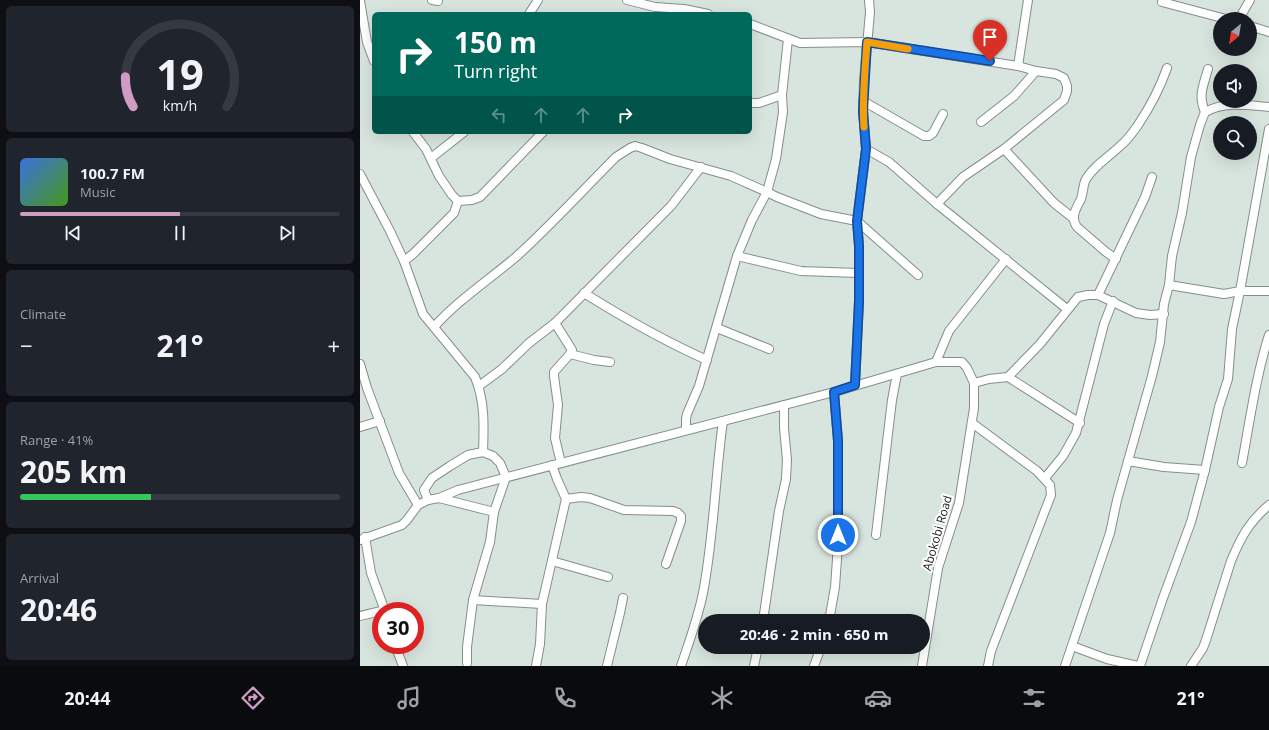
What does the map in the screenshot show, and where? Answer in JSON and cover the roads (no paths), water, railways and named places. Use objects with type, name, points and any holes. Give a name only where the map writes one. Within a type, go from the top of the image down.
[{"type":"street","points":[[530,12],[538,0]]},
{"type":"street","points":[[627,0],[655,7],[660,10],[675,4],[684,9],[698,12]]},
{"type":"street","points":[[855,385],[859,301],[859,246],[857,221],[866,149],[863,101],[870,12],[869,0]]},
{"type":"street","points":[[1018,66],[1028,0]]},
{"type":"street","points":[[1153,0],[1162,1],[1213,15]]},
{"type":"street","points":[[1243,12],[1250,0]]},
{"type":"street","points":[[360,1],[367,42],[372,56]]},
{"type":"street","points":[[752,25],[788,39],[806,43],[867,42],[1018,66],[1056,74],[1064,78],[1067,86],[1065,97],[1061,103],[1004,149],[962,177],[937,204]]},
{"type":"street","points":[[1257,28],[1269,32]]},
{"type":"street","points":[[686,430],[687,414],[699,386],[737,256],[752,220],[768,192],[776,159],[783,112],[782,95],[788,39]]},
{"type":"street","points":[[1073,220],[1074,212],[1082,196],[1085,181],[1088,176],[1122,145],[1137,126],[1161,87],[1167,68]]},
{"type":"street","points":[[1205,112],[1200,96],[1208,69]]},
{"type":"street","points":[[981,122],[1014,96],[1036,71]]},
{"type":"street","points":[[752,103],[759,103],[782,95]]},
{"type":"street","points":[[863,101],[924,136],[929,136],[933,132],[943,114]]},
{"type":"street","points":[[1065,666],[1110,533],[1128,461],[1152,376],[1160,342],[1164,304],[1169,285],[1173,252],[1182,214],[1191,157],[1200,124],[1205,112],[1213,108],[1239,104],[1269,107]]},
{"type":"street","points":[[1072,646],[1108,659],[1139,666],[1191,522],[1205,470],[1219,407],[1228,379],[1232,329],[1269,129]]},
{"type":"street","points":[[415,134],[426,149],[439,176],[458,201],[472,200],[480,197],[541,134]]},
{"type":"street","points":[[431,158],[461,134]]},
{"type":"street","points":[[434,327],[463,298],[506,265],[542,233],[574,198],[616,157],[623,151],[635,146],[670,159],[731,176],[768,192],[777,198],[821,214],[857,221],[918,275]]},
{"type":"street","points":[[866,149],[889,162],[937,204],[1067,309]]},
{"type":"street","points":[[1004,149],[1054,204],[1073,220],[1077,227],[1116,259]]},
{"type":"street","points":[[479,386],[502,369],[529,343],[555,323],[671,206],[701,167]]},
{"type":"street","points":[[360,174],[404,261],[424,314],[472,372],[479,386],[484,419],[483,452]]},
{"type":"street","points":[[1098,295],[1145,197],[1152,177]]},
{"type":"street","points":[[404,261],[454,213],[458,201]]},
{"type":"street","points":[[737,256],[801,271],[858,273]]},
{"type":"street","points":[[936,362],[949,331],[1006,259]]},
{"type":"street","points":[[1169,285],[1224,294],[1240,291],[1269,291]]},
{"type":"street","points":[[584,293],[619,315],[669,343],[707,360]]},
{"type":"street","points":[[1008,377],[1040,344],[1078,297],[1088,294],[1098,295],[1136,313],[1150,315],[1164,314]]},
{"type":"street","points":[[1045,478],[1069,448],[1080,423],[1104,324],[1114,302]]},
{"type":"street","points":[[555,323],[572,350],[558,368],[554,376],[558,405],[555,438],[561,463]]},
{"type":"street","points":[[717,328],[769,348]]},
{"type":"street","points":[[1242,463],[1257,379],[1269,335]]},
{"type":"street","points":[[570,354],[610,362]]},
{"type":"street","points":[[382,602],[371,573],[362,538],[402,525],[408,520],[418,505],[428,500],[506,477],[834,392],[936,362],[962,362],[967,368],[974,383],[989,379],[1008,377],[1080,423]]},
{"type":"street","points":[[360,364],[367,388],[399,473],[418,505]]},
{"type":"street","points":[[876,535],[892,400],[897,374]]},
{"type":"street","name":"Abokobi Road","points":[[922,666],[921,661],[938,568],[959,503],[974,408],[974,383]]},
{"type":"street","points":[[830,614],[835,587],[838,545],[838,441],[834,392]]},
{"type":"street","points":[[764,614],[779,511],[786,479],[787,460],[784,428],[784,405]]},
{"type":"street","points":[[360,427],[380,421]]},
{"type":"street","points":[[681,666],[695,626],[703,593],[710,546],[718,452],[723,421]]},
{"type":"street","points":[[972,422],[1045,478],[1050,485],[1052,495],[991,651],[988,666]]},
{"type":"street","points":[[428,500],[424,490],[432,478],[468,455],[483,452],[492,456],[500,463],[506,477],[494,512],[490,542],[473,600],[467,647],[467,663]]},
{"type":"street","points":[[1128,461],[1164,467],[1205,470]]},
{"type":"street","points":[[536,666],[540,644],[542,604],[566,499],[552,465]]},
{"type":"street","points":[[566,499],[581,497],[590,498],[624,510],[673,511],[678,513],[681,516],[681,521],[666,564]]},
{"type":"street","points":[[439,498],[494,512]]},
{"type":"street","points":[[1191,666],[1203,648],[1236,549],[1247,528],[1260,512],[1269,505]]},
{"type":"street","points":[[552,562],[608,577]]},
{"type":"street","points":[[607,666],[623,598]]},
{"type":"street","points":[[473,600],[542,604]]},
{"type":"street","points":[[360,616],[372,613]]},
{"type":"street","points":[[398,654],[403,666]]},
{"type":"street","points":[[754,666],[757,654]]},
{"type":"street","points":[[814,666],[818,654]]}]
